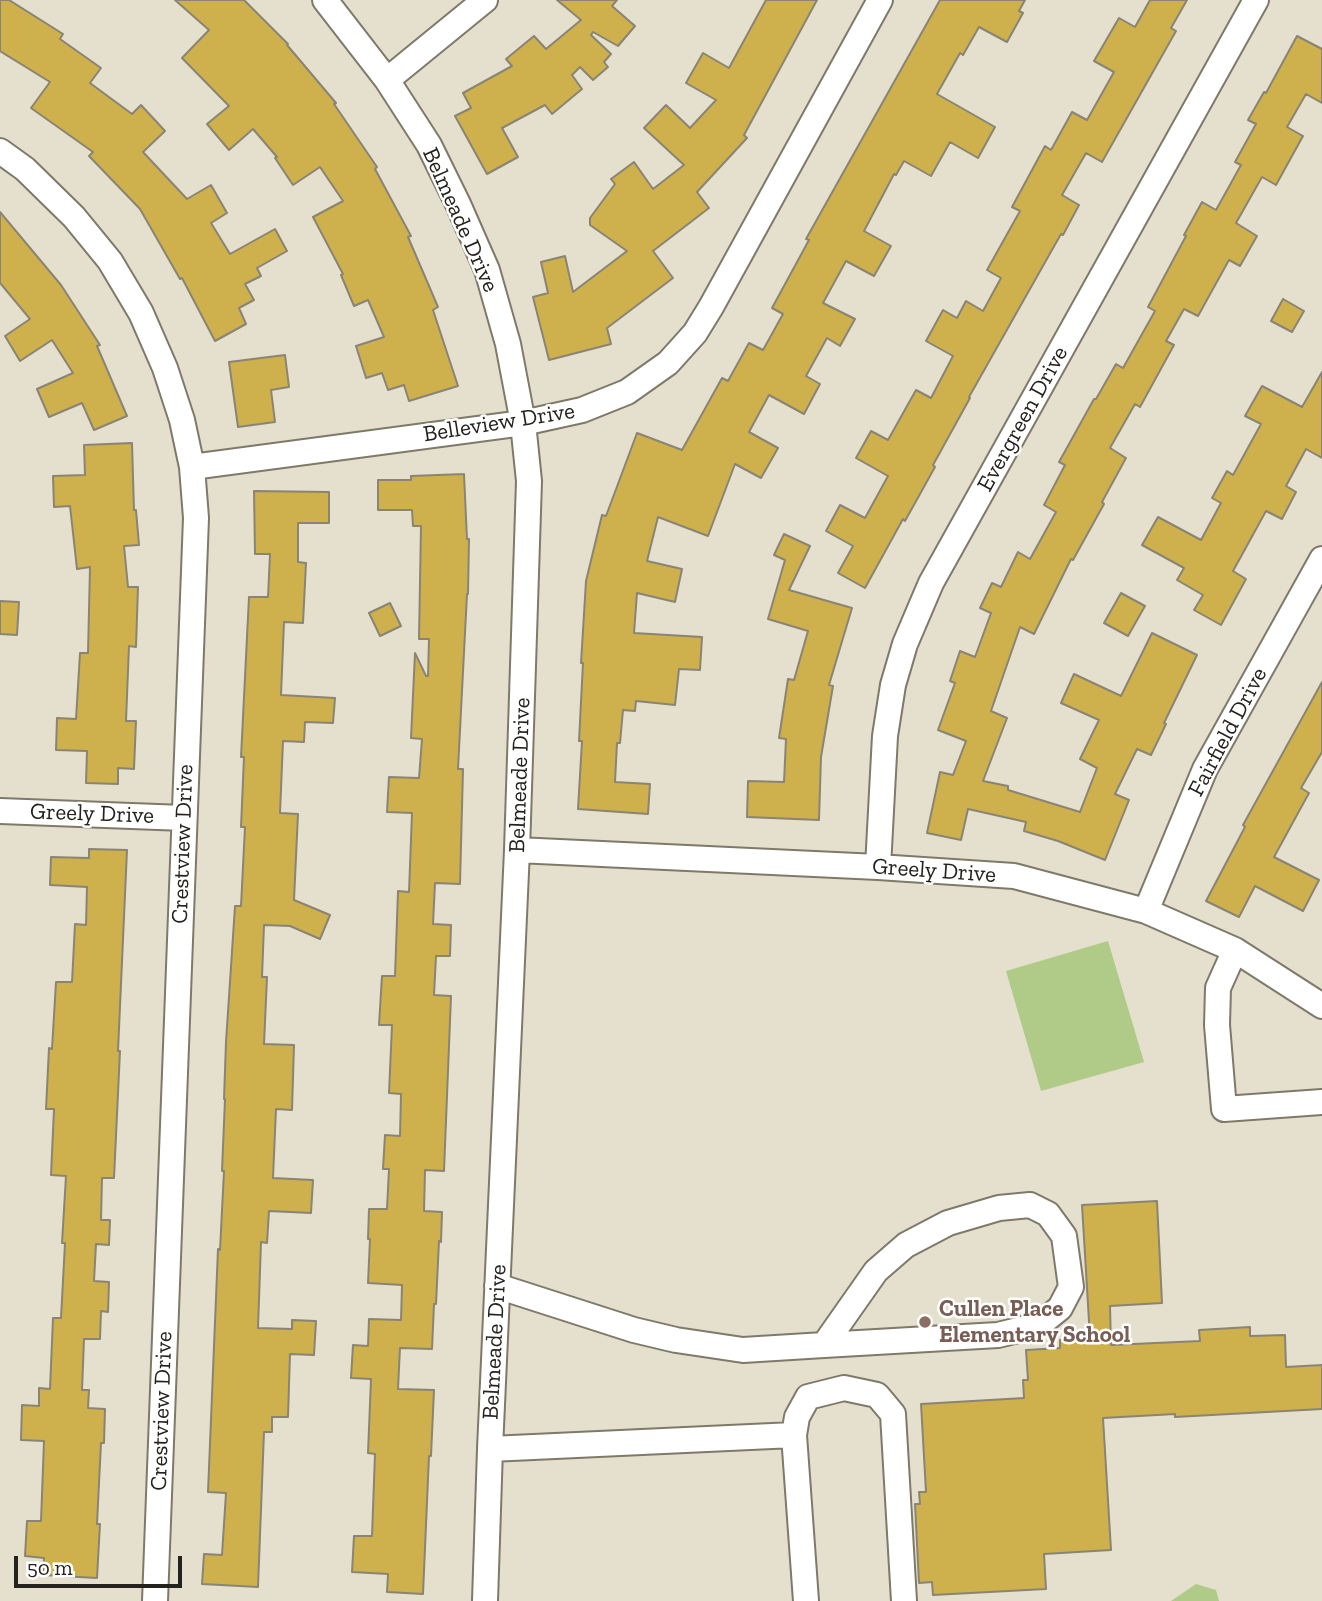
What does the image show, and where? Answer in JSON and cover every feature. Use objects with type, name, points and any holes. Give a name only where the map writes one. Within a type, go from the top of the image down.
[{"type":"street","name":"Belmeade Drive","points":[[325,0],[387,80],[429,145],[487,270],[508,344],[523,423],[529,481],[517,850],[485,1601]]},
{"type":"street","points":[[387,80],[485,0]]},
{"type":"street","name":"Belleview Drive","points":[[192,467],[523,423],[582,410],[627,392],[668,363],[695,333],[880,0]]},
{"type":"street","name":"Evergreen Drive","points":[[878,867],[885,736],[893,685],[905,644],[931,583],[1256,0]]},
{"type":"street","name":"Crestview Drive","points":[[0,151],[25,169],[74,217],[110,261],[141,313],[165,368],[182,420],[192,467],[196,519],[155,1601]]},
{"type":"street","name":"Fairfield Drive","points":[[1146,911],[1205,769],[1322,559]]},
{"type":"street","name":"Greely Drive","points":[[0,811],[184,818]]},
{"type":"street","name":"Greely Drive","points":[[517,850],[1014,876],[1146,911],[1235,950],[1322,1006]]},
{"type":"street","points":[[1235,950],[1218,988],[1217,1025],[1224,1109],[1322,1102]]},
{"type":"street","points":[[498,1286],[634,1331],[743,1350],[998,1335],[1039,1325],[1060,1308],[1071,1287],[1065,1236],[1048,1214],[1030,1205],[999,1208],[948,1223],[906,1245],[876,1271],[824,1345]]},
{"type":"street","points":[[806,1601],[794,1435],[797,1418],[808,1397],[844,1388],[877,1395],[893,1414],[904,1601]]},
{"type":"street","points":[[490,1449],[794,1435]]},
{"type":"green space","points":[[1108,941],[1144,1062],[1041,1091],[1006,971]]},
{"type":"green space","points":[[1196,1584],[1216,1590],[1219,1601],[1171,1601]]},
{"type":"building","points":[[0,0],[9,0],[63,34],[60,39],[101,68],[90,83],[132,114],[141,105],[165,131],[143,152],[187,199],[211,185],[227,213],[211,223],[230,254],[275,229],[287,251],[257,268],[261,276],[245,284],[254,300],[239,308],[246,324],[215,341],[182,278],[180,279],[140,209],[89,156],[93,152],[31,108],[50,82],[0,51]]},
{"type":"building","points":[[175,0],[244,0],[288,44],[336,103],[334,104],[377,167],[375,169],[411,236],[408,237],[438,307],[433,310],[458,386],[409,401],[404,385],[388,390],[382,373],[366,378],[356,346],[384,337],[368,300],[354,306],[341,275],[343,274],[313,217],[343,201],[320,167],[293,185],[275,158],[277,157],[253,129],[229,150],[207,124],[229,106],[182,58],[209,30]]},
{"type":"building","points":[[557,0],[617,0],[612,6],[635,26],[618,46],[593,32],[591,35],[611,54],[604,62],[608,67],[593,80],[580,67],[572,75],[582,89],[552,114],[545,105],[502,128],[518,157],[487,174],[455,116],[471,108],[463,93],[512,66],[506,59],[534,36],[546,49],[581,20]]},
{"type":"building","points":[[766,0],[817,0],[744,135],[747,138],[697,192],[709,208],[653,251],[673,278],[607,328],[611,344],[549,360],[533,297],[548,293],[541,262],[565,256],[573,292],[627,251],[590,225],[590,218],[615,184],[611,179],[634,162],[653,189],[684,165],[644,128],[666,105],[690,128],[716,100],[686,83],[703,53],[729,68]]},
{"type":"building","points":[[940,0],[1025,0],[1019,11],[1023,13],[1007,42],[979,27],[963,55],[960,53],[937,94],[995,127],[978,158],[950,142],[931,176],[904,161],[896,175],[894,174],[864,231],[891,246],[874,276],[846,261],[823,303],[855,319],[840,346],[827,338],[806,376],[820,384],[804,414],[769,395],[749,432],[778,448],[761,478],[735,464],[708,536],[658,517],[647,561],[682,569],[675,602],[637,593],[634,633],[702,637],[700,670],[679,669],[675,705],[636,701],[635,711],[623,710],[620,743],[617,743],[615,782],[650,784],[648,814],[578,809],[582,741],[579,741],[581,663],[586,581],[602,515],[606,516],[637,433],[682,450],[722,378],[728,381],[749,343],[763,350],[783,314],[772,308],[809,240],[806,239]]},
{"type":"building","points":[[1150,0],[1187,0],[1171,28],[1176,31],[1102,162],[1086,153],[1062,195],[1079,205],[969,397],[933,465],[935,467],[865,588],[838,573],[853,546],[826,531],[840,505],[865,518],[888,476],[856,458],[871,431],[888,440],[916,390],[931,398],[953,356],[926,341],[943,310],[957,318],[966,301],[983,311],[1001,278],[987,270],[1020,211],[1012,207],[1045,146],[1051,150],[1072,112],[1087,120],[1114,72],[1094,61],[1119,18],[1135,27]]},
{"type":"building","points":[[1297,36],[1322,49],[1322,103],[1306,94],[1287,127],[1303,136],[1276,185],[1262,177],[1236,223],[1257,236],[1240,266],[1229,260],[1198,316],[1184,309],[1166,341],[1174,345],[1140,407],[1135,404],[1110,448],[1126,458],[1034,634],[1020,627],[991,711],[1007,718],[983,781],[1008,786],[1008,790],[1080,812],[1097,768],[1080,759],[1099,720],[1061,703],[1074,674],[1121,696],[1152,633],[1197,655],[1151,755],[1137,749],[1115,794],[1129,800],[1105,860],[1024,831],[1026,822],[968,809],[961,840],[927,833],[940,772],[953,775],[966,741],[938,730],[955,683],[950,681],[960,651],[975,657],[991,613],[980,608],[992,583],[1001,587],[1018,552],[1030,559],[1056,512],[1044,505],[1065,465],[1059,462],[1116,364],[1123,368],[1155,311],[1148,307],[1202,202],[1216,210],[1241,165],[1235,162],[1256,124],[1248,120]]},
{"type":"building","points":[[0,212],[61,285],[100,345],[97,346],[127,416],[94,430],[82,403],[49,417],[37,389],[73,373],[52,340],[20,361],[5,336],[30,319],[0,283]]},
{"type":"building","points":[[1283,299],[1304,311],[1292,332],[1271,321]]},
{"type":"building","points":[[285,355],[289,387],[271,390],[275,422],[238,427],[229,362]]},
{"type":"building","points":[[1322,372],[1322,458],[1306,449],[1286,486],[1296,492],[1282,519],[1266,511],[1233,571],[1246,579],[1221,625],[1194,610],[1203,595],[1177,580],[1184,568],[1142,545],[1158,517],[1201,540],[1221,503],[1212,498],[1227,471],[1233,475],[1261,424],[1245,416],[1262,386],[1302,407]]},
{"type":"building","points":[[132,443],[134,510],[139,545],[124,546],[128,587],[138,587],[136,647],[129,646],[126,721],[136,721],[134,769],[118,768],[118,784],[86,783],[87,751],[56,750],[57,718],[76,719],[80,653],[88,653],[90,567],[77,569],[70,506],[54,507],[53,476],[85,475],[84,445]]},
{"type":"building","points":[[464,474],[469,539],[458,769],[463,769],[460,884],[435,883],[433,924],[451,925],[450,956],[436,956],[434,995],[451,996],[444,1171],[425,1170],[424,1211],[442,1212],[441,1242],[439,1241],[432,1349],[400,1348],[398,1389],[434,1390],[423,1594],[387,1592],[388,1574],[352,1572],[354,1536],[372,1536],[375,1454],[368,1453],[371,1379],[351,1378],[353,1345],[368,1346],[369,1319],[401,1320],[402,1285],[368,1283],[369,1209],[387,1209],[389,1169],[383,1169],[385,1135],[400,1136],[401,1094],[389,1093],[392,1025],[379,1025],[382,976],[395,976],[398,891],[409,892],[412,813],[387,812],[389,777],[419,778],[422,739],[411,738],[415,653],[428,676],[429,639],[419,639],[421,526],[413,526],[412,510],[378,510],[378,480],[411,480],[411,476]]},
{"type":"building","points":[[254,491],[329,492],[329,523],[298,523],[298,562],[306,563],[303,623],[284,622],[281,695],[335,698],[333,723],[305,722],[304,742],[283,741],[280,813],[298,814],[294,900],[330,915],[320,939],[290,926],[264,925],[262,977],[267,977],[264,1044],[294,1045],[292,1110],[276,1109],[273,1178],[313,1180],[311,1213],[269,1211],[267,1243],[261,1242],[258,1328],[292,1329],[292,1320],[316,1321],[314,1355],[290,1354],[288,1417],[272,1417],[272,1432],[264,1432],[258,1587],[202,1584],[204,1554],[222,1555],[226,1493],[208,1492],[218,1249],[220,1250],[224,1171],[226,1042],[235,906],[241,906],[245,827],[241,827],[244,757],[241,757],[249,597],[268,597],[270,554],[255,554]]},
{"type":"building","points":[[784,534],[810,546],[789,590],[852,608],[829,685],[833,686],[821,757],[819,820],[747,817],[748,781],[784,782],[786,739],[779,738],[788,679],[794,680],[808,631],[768,619],[785,560],[774,555]]},
{"type":"building","points":[[1121,593],[1145,606],[1128,636],[1104,623]]},
{"type":"building","points":[[0,601],[19,602],[17,635],[0,634]]},
{"type":"building","points":[[390,603],[401,626],[380,636],[369,613]]},
{"type":"building","points":[[1322,682],[1322,752],[1301,788],[1309,793],[1274,857],[1319,880],[1303,911],[1255,886],[1239,917],[1206,901],[1245,827],[1243,825]]},
{"type":"building","points":[[89,849],[127,850],[114,1178],[102,1178],[101,1220],[110,1220],[109,1245],[96,1244],[94,1281],[109,1282],[108,1312],[101,1311],[100,1339],[84,1339],[82,1390],[89,1390],[88,1408],[105,1409],[97,1524],[100,1524],[97,1578],[43,1575],[44,1558],[25,1556],[27,1521],[41,1521],[44,1441],[21,1440],[22,1405],[39,1406],[39,1388],[50,1389],[53,1318],[61,1318],[66,1176],[51,1175],[54,1109],[46,1109],[49,1048],[52,1049],[56,982],[72,982],[75,924],[86,925],[87,887],[50,885],[51,857],[89,858]]},
{"type":"building","points":[[1157,1201],[1162,1303],[1110,1306],[1111,1345],[1200,1341],[1199,1330],[1250,1327],[1250,1336],[1285,1335],[1286,1367],[1322,1365],[1322,1409],[1103,1418],[1111,1550],[1044,1554],[1046,1589],[933,1595],[932,1582],[919,1583],[915,1504],[920,1504],[919,1492],[926,1492],[921,1404],[1024,1398],[1023,1380],[1028,1380],[1026,1350],[1060,1348],[1060,1340],[1090,1338],[1082,1205]]},
{"type":"place","name":"Cullen Place Elementary School","points":[[925,1322]]}]
